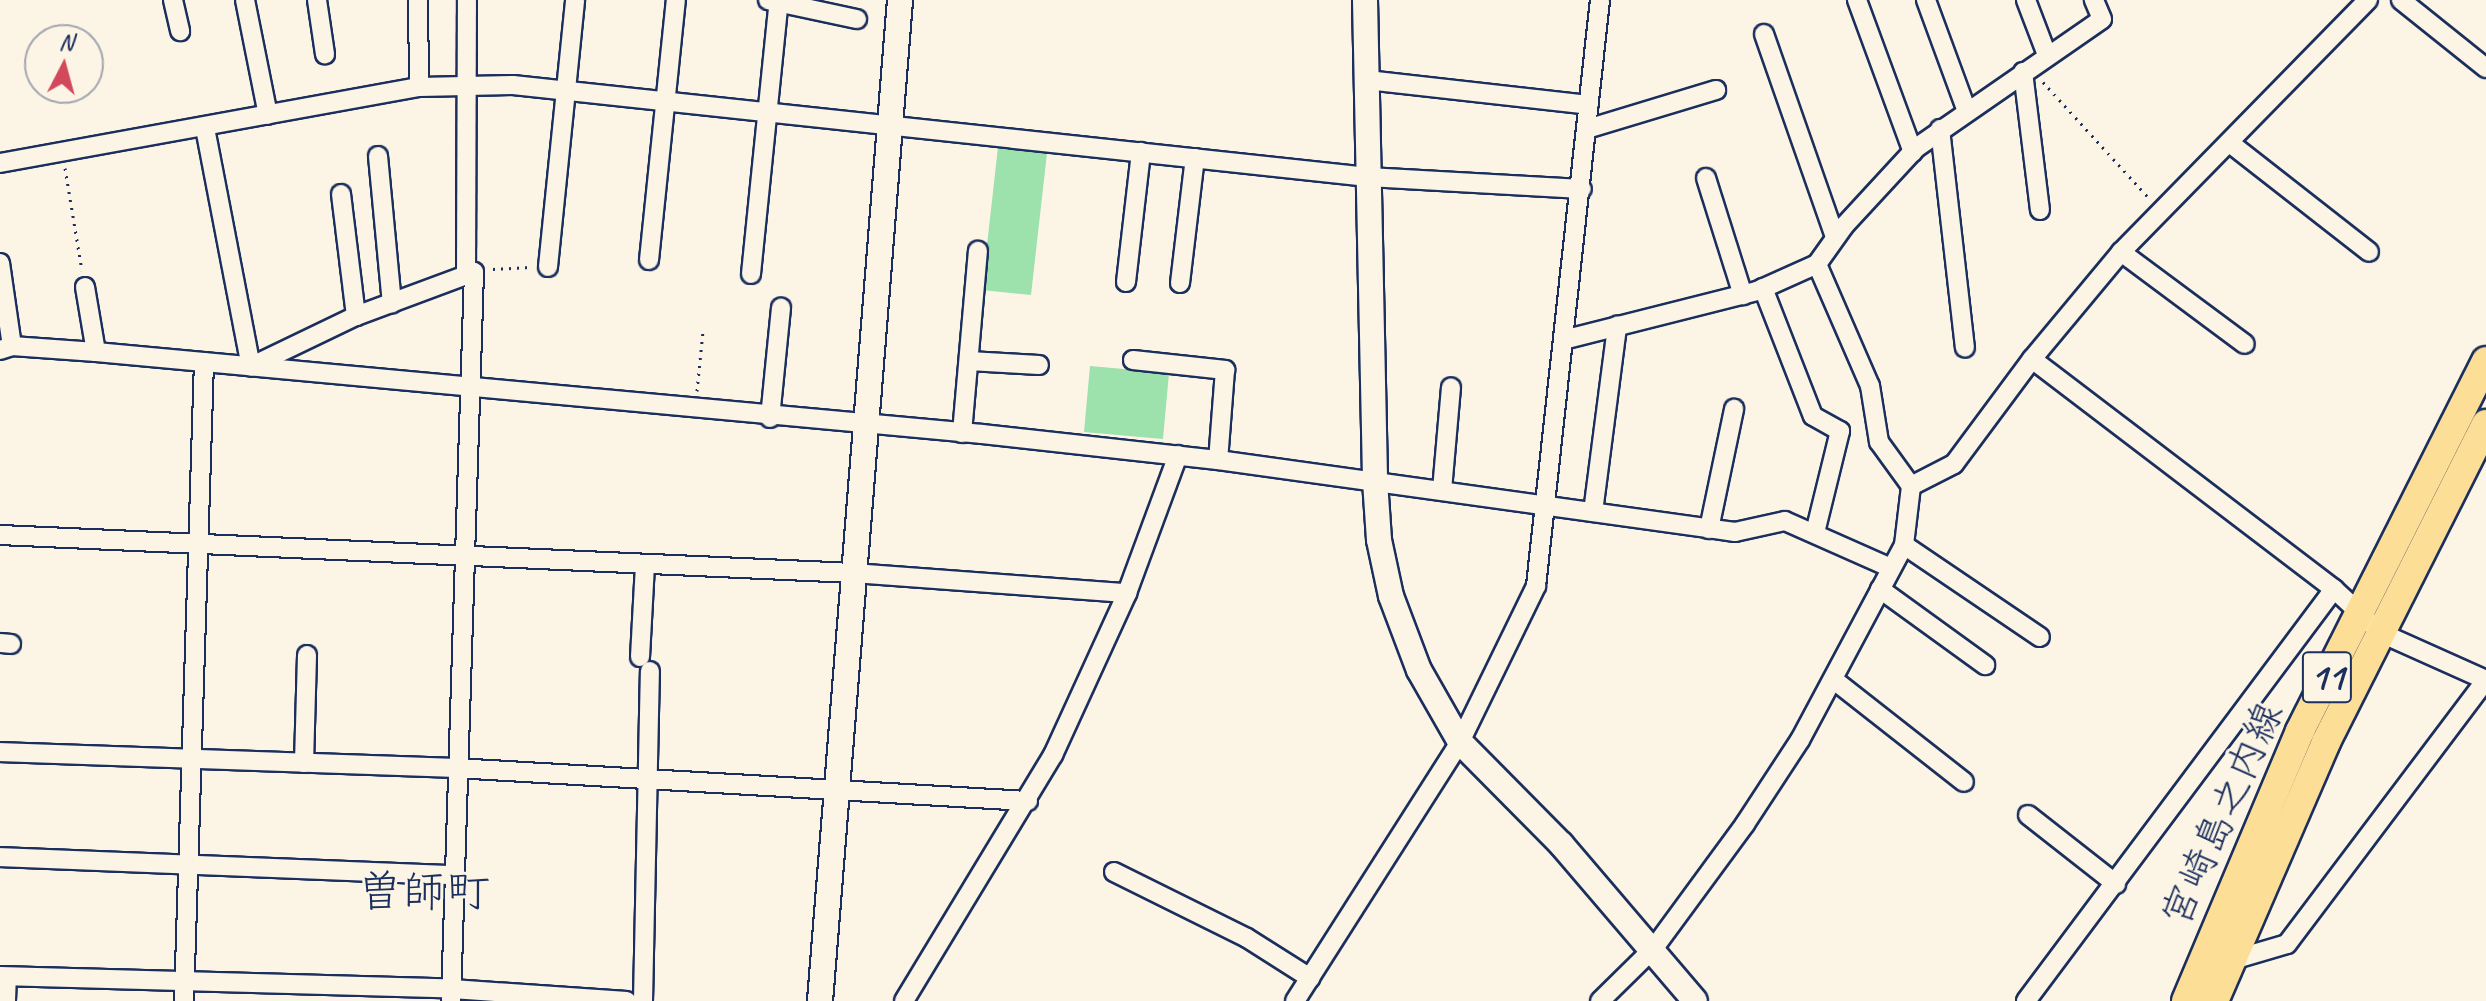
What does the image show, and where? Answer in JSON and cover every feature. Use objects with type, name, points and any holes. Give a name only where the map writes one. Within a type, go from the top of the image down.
[{"type":"main road","name":"宮崎島之内線","points":[[2186,1001],[2247,850],[2361,611],[2486,361]]},
{"type":"main road","name":"宮崎島之内線","points":[[2214,1001],[2326,742],[2483,437]]},
{"type":"street","points":[[173,0],[180,31]]},
{"type":"street","points":[[245,0],[268,115]]},
{"type":"street","points":[[317,0],[325,54]]},
{"type":"street","points":[[418,0],[419,87]]},
{"type":"street","points":[[452,995],[455,768],[467,557],[470,387],[467,0]]},
{"type":"street","points":[[548,267],[575,0]]},
{"type":"street","points":[[649,260],[676,0]]},
{"type":"street","points":[[820,1001],[900,0]]},
{"type":"street","points":[[1365,0],[1375,481],[1379,540],[1391,596],[1419,670],[1460,742],[1654,948],[1695,1001]]},
{"type":"street","points":[[1295,1001],[1460,742],[1536,586],[1567,339],[1600,0]]},
{"type":"street","points":[[1857,0],[1913,152]]},
{"type":"street","points":[[1926,0],[1966,109]]},
{"type":"street","points":[[2026,0],[2047,55]]},
{"type":"street","points":[[1567,339],[1743,295],[1817,264],[1835,237],[1913,152],[1966,109],[2102,19],[2094,0]]},
{"type":"street","points":[[1911,486],[1954,464],[2032,359],[2121,252],[2231,144],[2368,0]]},
{"type":"street","points":[[2401,0],[2486,68]]},
{"type":"street","points":[[751,274],[768,112],[775,1],[857,19]]},
{"type":"street","points":[[1764,34],[1835,237]]},
{"type":"street","points":[[2026,69],[2040,210]]},
{"type":"street","points":[[1367,80],[1589,105]]},
{"type":"street","points":[[0,163],[419,87],[466,84],[566,90],[1368,177],[1582,189]]},
{"type":"street","points":[[1587,129],[1716,90]]},
{"type":"street","points":[[205,128],[251,367]]},
{"type":"street","points":[[1940,129],[1965,348]]},
{"type":"street","points":[[2231,144],[2369,252]]},
{"type":"street","points":[[1126,282],[1141,152]]},
{"type":"street","points":[[378,156],[392,303]]},
{"type":"street","points":[[1180,283],[1195,158]]},
{"type":"street","points":[[1706,178],[1743,295]]},
{"type":"street","points":[[341,194],[356,316]]},
{"type":"street","points":[[962,433],[978,251]]},
{"type":"street","points":[[2121,252],[2245,344]]},
{"type":"street","points":[[0,263],[6,348],[96,352],[1178,455],[1735,532],[1785,521],[1891,568]]},
{"type":"street","points":[[1600,1001],[1654,948],[1745,824],[1834,680],[1904,545],[1911,486],[1879,442],[1870,386],[1817,264]]},
{"type":"street","points":[[251,367],[356,316],[470,274]]},
{"type":"street","points":[[85,287],[96,352]]},
{"type":"street","points":[[1763,288],[1813,416],[1840,431],[1815,533]]},
{"type":"street","points":[[770,418],[781,308]]},
{"type":"street","points":[[1593,512],[1617,326]]},
{"type":"street","points":[[2032,359],[2334,589],[2381,633],[2486,680],[2287,944],[2229,961]]},
{"type":"street","points":[[1133,360],[1225,370],[1218,460]]},
{"type":"street","points":[[969,361],[1039,365]]},
{"type":"street","points":[[184,1001],[201,547],[204,362]]},
{"type":"street","points":[[1442,490],[1451,387]]},
{"type":"street","points":[[1709,529],[1734,409]]},
{"type":"street","points":[[904,1001],[1028,801],[1127,593],[1178,455]]},
{"type":"street","points":[[0,535],[201,547],[852,573],[1127,593]]},
{"type":"street","points":[[1904,545],[2040,637]]},
{"type":"street","points":[[643,1001],[648,781],[645,565]]},
{"type":"street","points":[[1880,589],[1985,665]]},
{"type":"street","points":[[2026,1001],[2334,589]]},
{"type":"street","points":[[304,763],[307,655]]},
{"type":"street","points":[[1834,680],[1964,782]]},
{"type":"street","points":[[0,752],[455,768],[1028,801]]},
{"type":"street","points":[[2028,815],[2116,884]]},
{"type":"street","points":[[0,857],[452,875]]},
{"type":"street","points":[[1114,872],[1247,938],[1310,978]]},
{"type":"street","points":[[6,1001],[4,976],[627,1001]]},
{"type":"path","points":[[2026,69],[2161,212]]},
{"type":"path","points":[[62,153],[85,287]]},
{"type":"path","points":[[470,274],[548,267]]},
{"type":"path","points":[[694,411],[703,331]]},
{"type":"green space","points":[[998,147],[1047,153],[1031,295],[982,290]]},
{"type":"green space","points":[[1090,366],[1169,373],[1163,439],[1084,432]]},
{"type":"district","name":"曽師町","points":[[424,892]]}]
